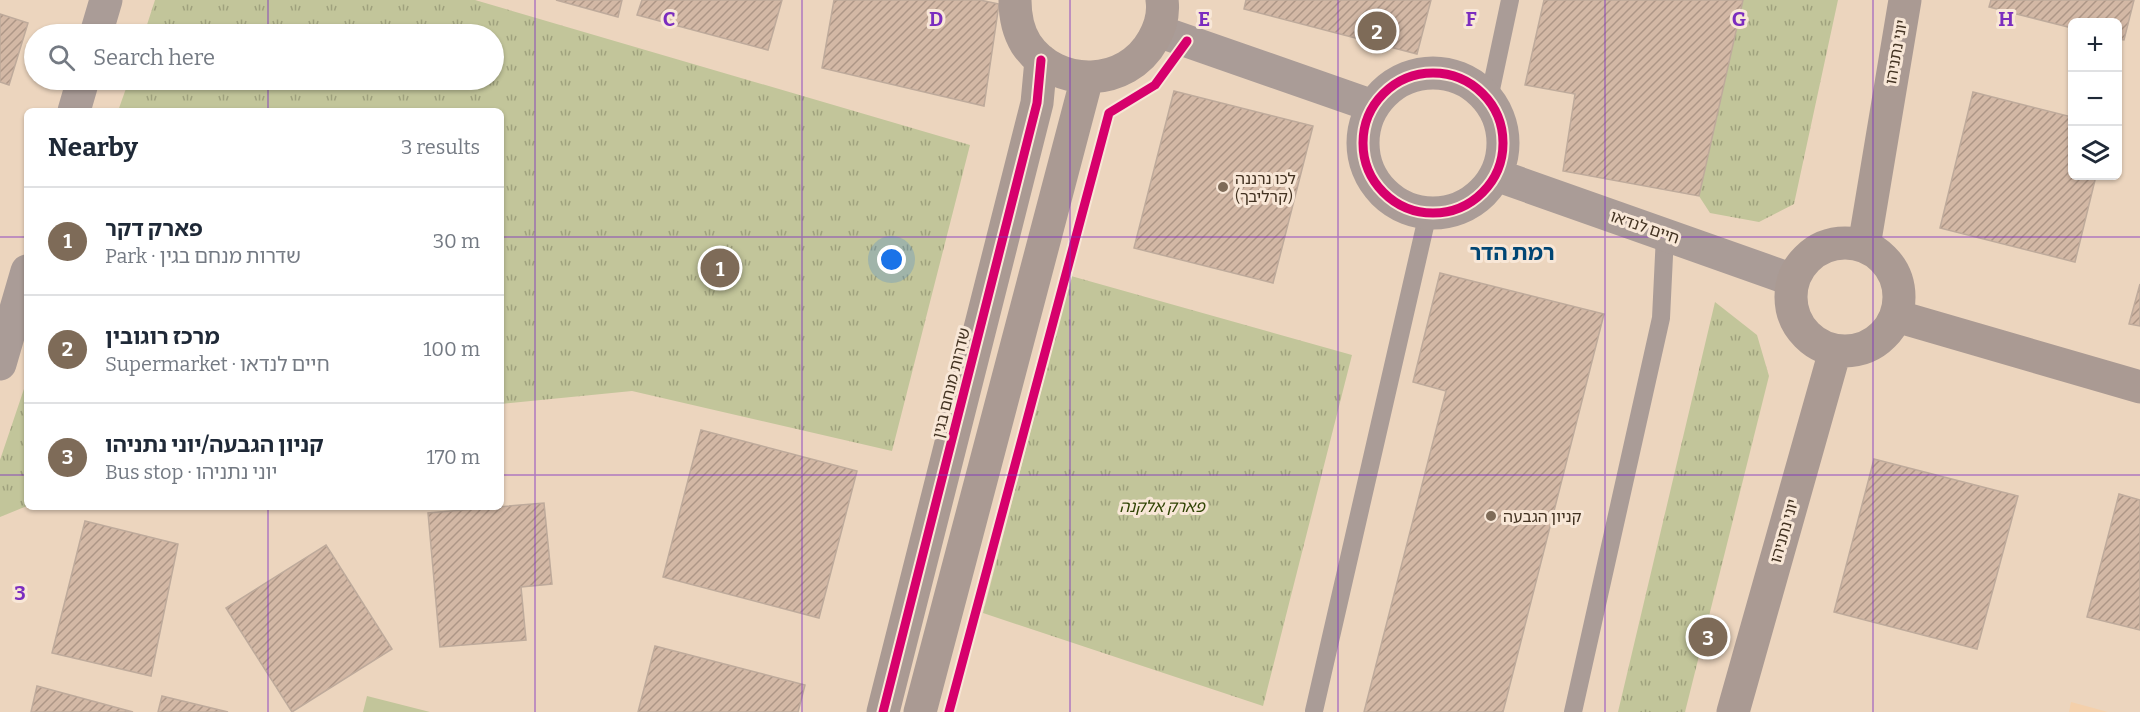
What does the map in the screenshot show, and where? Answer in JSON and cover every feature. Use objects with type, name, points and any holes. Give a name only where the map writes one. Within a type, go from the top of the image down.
[{"type":"street","points":[[99,24],[106,0]]},
{"type":"street","points":[[1015,0],[1017,24],[1026,44],[1041,60],[1062,73],[1087,78],[1110,75],[1130,65],[1147,51],[1160,15],[1373,106]]},
{"type":"street","name":"יוני נתניהו","points":[[1864,246],[1905,0]]},
{"type":"street","name":"שדרות מנחם בגין","points":[[883,712],[1037,103],[1041,60]]},
{"type":"street","points":[[1428,73],[1451,74],[1471,84],[1489,99],[1499,116],[1504,135],[1503,156],[1496,175],[1485,192],[1468,204],[1449,212],[1428,213],[1405,207],[1385,194],[1370,175],[1363,152],[1364,128],[1373,106],[1387,89],[1407,77],[1428,73]]},
{"type":"street","points":[[921,712],[1087,78]]},
{"type":"street","points":[[75,108],[80,90]]},
{"type":"street","name":"חיים לנדאו","points":[[1496,175],[1793,280]]},
{"type":"street","points":[[1845,242],[1864,246],[1873,250],[1888,263],[1897,279],[1900,298],[1896,316],[1887,332],[1872,344],[1854,351],[1835,351],[1819,345],[1804,334],[1794,317],[1790,298],[1793,280],[1797,269],[1810,255],[1826,245],[1845,242]]},
{"type":"street","points":[[0,364],[24,281]]},
{"type":"street","points":[[1896,316],[2140,387]]},
{"type":"street","name":"יוני נתניהו","points":[[1733,712],[1835,351]]},
{"type":"lane","points":[[1489,99],[1510,0]]},
{"type":"lane","points":[[1314,711],[1428,213]]},
{"type":"lane","points":[[1573,712],[1662,318],[1665,235]]},
{"type":"shaded area","points":[[2071,702],[2108,712],[2069,712]]},
{"type":"green space","points":[[155,0],[475,0],[970,145],[892,451],[632,391],[504,404],[504,108],[119,108],[125,90],[504,90],[504,24],[147,24]]},
{"type":"green space","points":[[1743,0],[1838,0],[1794,204],[1759,222],[1710,213],[1699,196]]},
{"type":"green space","name":"פארק אלקנה","points":[[1071,276],[1352,355],[1263,706],[983,613]]},
{"type":"green space","points":[[1715,302],[1757,335],[1769,376],[1685,712],[1618,712]]},
{"type":"green space","points":[[24,389],[24,507],[0,517],[0,460]]},
{"type":"green space","points":[[367,696],[430,712],[363,712]]},
{"type":"building","points":[[556,0],[622,0],[618,17]]},
{"type":"building","points":[[642,0],[782,0],[768,50],[637,15]]},
{"type":"building","points":[[834,0],[980,0],[999,4],[984,106],[822,68]]},
{"type":"building","points":[[1246,0],[1431,0],[1417,54],[1244,9]]},
{"type":"building","points":[[1544,0],[1743,0],[1699,196],[1563,171],[1575,94],[1525,85]]},
{"type":"building","points":[[1991,0],[2134,0],[2124,40],[2122,40],[2122,18],[2068,18],[2068,27],[1989,7]]},
{"type":"building","points":[[0,14],[28,23],[24,24],[24,36],[9,85],[0,82]]},
{"type":"building","name":"לכו נרננה (קרליבך)","points":[[1174,91],[1313,126],[1273,283],[1134,248]]},
{"type":"building","points":[[1973,92],[2068,116],[2068,180],[2095,180],[2075,262],[1940,228]]},
{"type":"building","points":[[1440,273],[1604,314],[1503,712],[1364,712],[1446,391],[1413,382]]},
{"type":"building","points":[[2140,284],[2140,326],[2129,324]]},
{"type":"building","points":[[701,430],[857,471],[819,618],[663,577]]},
{"type":"building","points":[[1874,459],[2018,496],[1977,649],[1834,612]]},
{"type":"building","points":[[2119,494],[2140,500],[2140,630],[2087,617]]},
{"type":"building","points":[[544,503],[552,584],[521,587],[526,640],[440,647],[428,513],[504,510],[504,506]]},
{"type":"building","points":[[85,521],[178,544],[151,676],[52,653]]},
{"type":"building","points":[[326,545],[392,649],[292,712],[226,608]]},
{"type":"building","points":[[655,646],[805,685],[798,712],[638,712]]},
{"type":"building","points":[[37,686],[133,712],[31,712]]},
{"type":"building","points":[[162,696],[228,712],[158,712]]},
{"type":"cycle path","points":[[949,712],[1109,113],[1155,85],[1187,41]]},
{"type":"cycle path","points":[[883,712],[1037,103],[1041,60]]},
{"type":"cycle path","points":[[1433,73],[1460,78],[1483,93],[1498,116],[1503,143],[1498,170],[1483,193],[1460,208],[1433,213],[1406,208],[1383,193],[1368,170],[1363,143],[1368,116],[1383,93],[1406,78],[1433,73]]},
{"type":"place","name":"מרכז רוגובין","points":[[1377,31]]},
{"type":"place","name":"לכו נרננה (קרליבך)","points":[[1223,187]]},
{"type":"place","name":"פארק דקר","points":[[720,268]]},
{"type":"place","name":"קניון הגבעה","points":[[1491,516]]},
{"type":"place","name":"קניון הגבעה/יוני נתניהו","points":[[1708,637]]},
{"type":"district","name":"רמת הדר","points":[[1512,252]]}]
